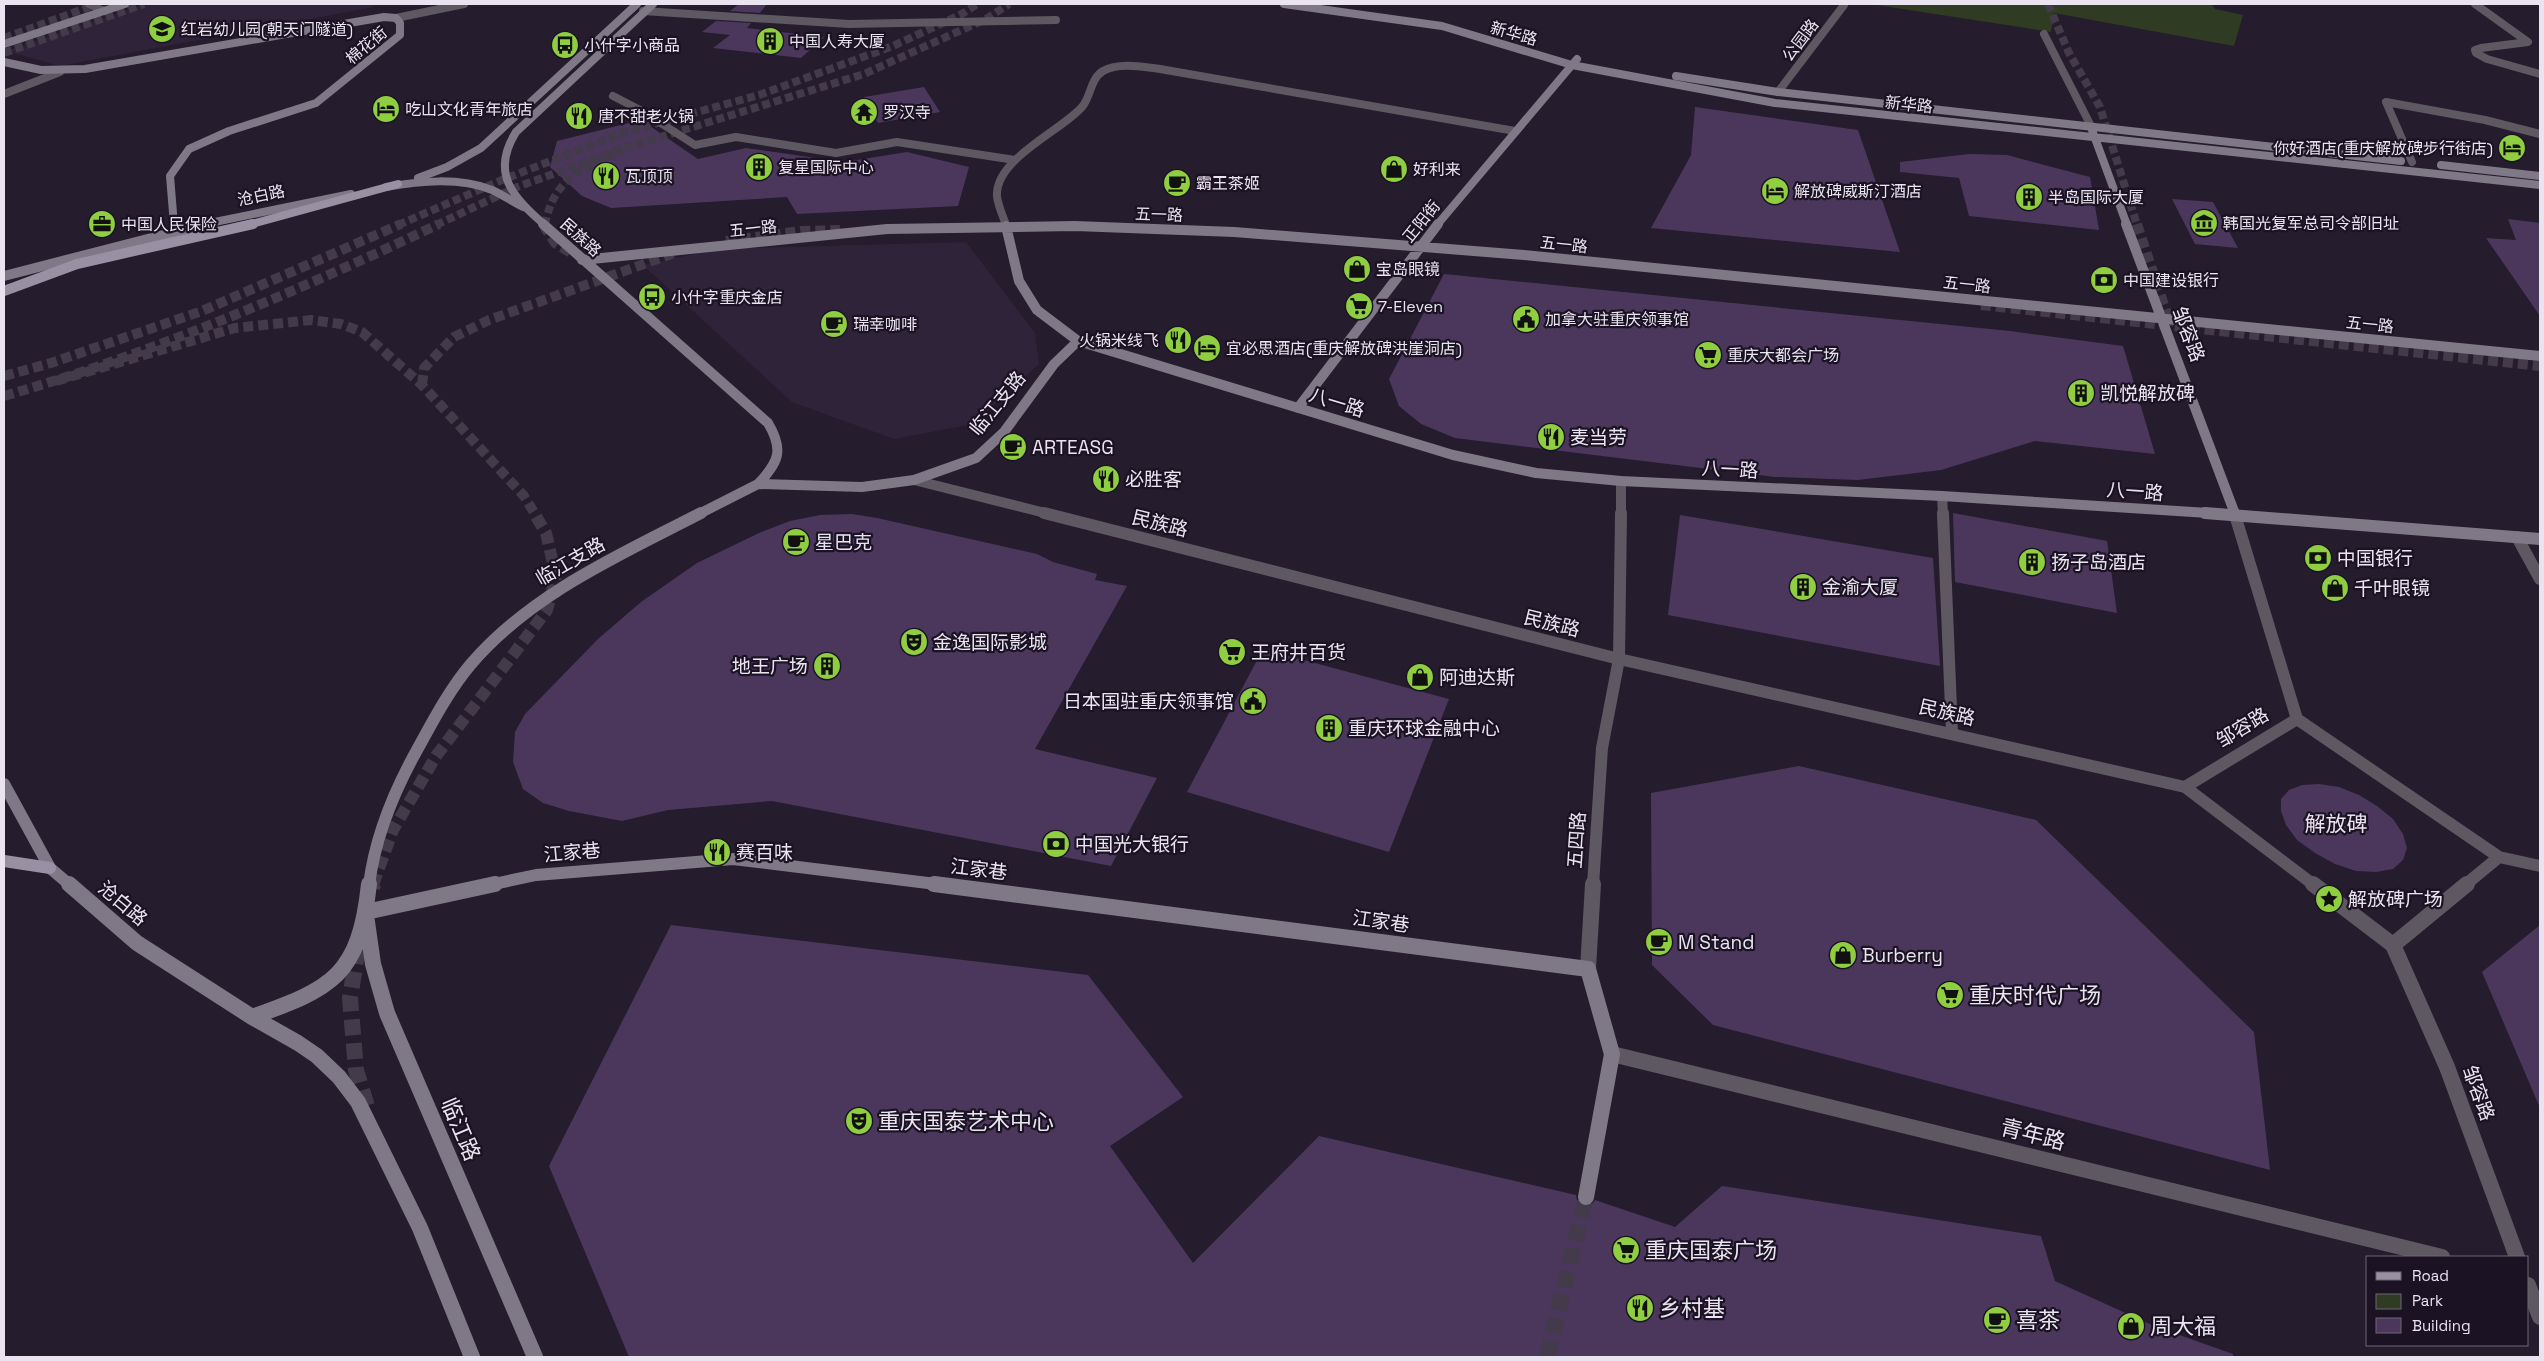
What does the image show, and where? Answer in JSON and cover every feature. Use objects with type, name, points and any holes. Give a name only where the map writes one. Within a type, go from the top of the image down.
[{"type":"main road","points":[[4,291],[78,264],[263,223],[398,184]]},
{"type":"main road","points":[[4,861],[50,868]]},
{"type":"street","points":[[89,4],[104,11]]},
{"type":"street","points":[[4,44],[125,4]]},
{"type":"street","points":[[396,18],[464,4]]},
{"type":"street","points":[[398,184],[448,168],[481,148],[637,4]]},
{"type":"street","name":"民族路","points":[[653,4],[556,92],[508,143],[503,153],[504,174],[525,208],[768,423],[777,437],[779,453],[774,469],[758,484]]},
{"type":"street","name":"新华路","points":[[1284,4],[1402,18],[1442,26],[1574,62],[1775,103],[2540,185]]},
{"type":"street","name":"新华路","points":[[1323,4],[1407,14],[1450,22],[1574,62],[1778,92],[2540,176]]},
{"type":"street","points":[[2475,4],[2528,42],[2481,48],[2476,50],[2476,53],[2487,59],[2540,74]]},
{"type":"street","name":"公园路","points":[[1778,92],[1844,5]]},
{"type":"street","points":[[643,12],[849,24],[1056,20]]},
{"type":"street","name":"棉花街","points":[[4,62],[30,70],[60,72],[108,66],[384,17],[396,18],[400,23],[400,35],[316,103],[302,110],[229,131],[188,149],[170,176],[174,231]]},
{"type":"street","points":[[2044,34],[2092,128]]},
{"type":"street","name":"正阳街","points":[[1298,408],[1420,246],[1574,62]]},
{"type":"street","points":[[1006,226],[997,194],[1004,173],[1016,160],[1076,114],[1089,100],[1097,76],[1105,70],[1122,66],[1160,70],[1515,131]]},
{"type":"street","points":[[4,94],[60,72]]},
{"type":"street","points":[[613,96],[642,111],[696,146],[736,137],[836,153],[897,142],[1016,160]]},
{"type":"street","points":[[2412,162],[2386,102],[2515,126],[2540,134]]},
{"type":"street","name":"邹容路","points":[[2092,128],[2093,138],[2235,515],[2297,719],[2185,787],[2394,945],[2447,1067],[2518,1256]]},
{"type":"street","name":"沧白路","points":[[4,276],[174,231],[398,184],[440,182],[475,186],[490,190],[525,208]]},
{"type":"street","name":"八一路","points":[[1006,226],[1019,281],[1037,310],[1078,340],[1453,455],[1536,473],[1621,481],[1942,496],[2235,515],[2540,539]]},
{"type":"street","name":"五一路","points":[[582,260],[887,229],[1075,226],[1234,232],[1420,246],[2540,356]]},
{"type":"street","name":"临江支路","points":[[252,1017],[302,999],[326,986],[350,960],[366,912],[371,868],[382,825],[398,784],[441,706],[471,664],[504,631],[539,602],[590,570],[758,484],[862,487],[914,480],[976,458],[1004,432],[1054,364],[1078,340]]},
{"type":"street","name":"民族路","points":[[914,480],[1620,659],[2185,787]]},
{"type":"street","name":"五四路","points":[[1586,1197],[1612,1054],[1588,969],[1602,748],[1620,659],[1621,481]]},
{"type":"street","points":[[1942,496],[1952,733]]},
{"type":"street","points":[[2517,537],[2540,579]]},
{"type":"street","points":[[2297,719],[2499,857],[2540,866]]},
{"type":"street","name":"沧白路","points":[[4,784],[50,868],[137,943],[252,1017]]},
{"type":"street","points":[[2394,945],[2499,857]]},
{"type":"street","name":"江家巷","points":[[366,912],[536,875],[733,859],[1151,911],[1588,969]]},
{"type":"street","name":"临江路","points":[[366,912],[373,964],[386,1013],[535,1357]]},
{"type":"street","points":[[252,1017],[317,1056],[339,1077],[358,1102],[420,1228],[472,1357]]},
{"type":"street","name":"青年路","points":[[1612,1054],[2438,1256]]},
{"type":"street","points":[[2529,1288],[2540,1317]]},
{"type":"shaded area","name":"红岩幼儿园(朝天门隧道)","points":[[145,4],[371,4],[374,7],[60,66],[6,51]]},
{"type":"shaded area","points":[[966,242],[1035,333],[1039,364],[973,424],[894,439],[792,402],[643,265],[718,249]]},
{"type":"green space","points":[[1870,4],[2211,4],[2215,9],[2243,15],[2234,46],[2054,13],[2051,32]]},
{"type":"building","points":[[739,4],[767,4],[760,13],[730,11]]},
{"type":"building","name":"中国人寿大厦","points":[[716,21],[751,23],[747,28],[824,37],[801,58],[713,48],[730,35],[702,32]]},
{"type":"building","points":[[924,87],[940,112],[878,123],[864,97]]},
{"type":"building","name":"解放碑威斯汀酒店","points":[[1695,107],[1858,130],[1900,252],[1651,228],[1691,155]]},
{"type":"building","name":"复星国际中心","points":[[641,120],[698,159],[746,148],[844,162],[907,152],[969,167],[958,206],[797,214],[787,197],[611,208],[582,196],[550,167],[557,141]]},
{"type":"building","name":"半岛国际大厦","points":[[1969,154],[2007,155],[2090,177],[2099,230],[1969,216],[1959,178],[1900,172],[1900,162]]},
{"type":"building","name":"韩国光复军总司令部旧址","points":[[2172,199],[2213,202],[2238,248],[2195,244]]},
{"type":"building","points":[[2508,219],[2540,223],[2540,316],[2486,238],[2516,240]]},
{"type":"building","name":"重庆大都会广场","points":[[1444,274],[2010,331],[2123,346],[2155,454],[2035,441],[1941,470],[1858,480],[1775,477],[1455,438],[1421,424],[1399,406],[1389,379]]},
{"type":"building","name":"扬子岛酒店","points":[[1953,513],[2107,541],[2117,613],[1955,582]]},
{"type":"building","name":"地王广场","points":[[852,514],[1037,554],[1053,562],[1097,574],[1095,580],[1127,586],[1035,749],[1157,778],[1111,866],[772,801],[668,810],[622,821],[569,811],[543,803],[523,789],[513,762],[515,732],[525,714],[598,639],[641,602],[697,563],[759,533],[790,521],[820,515]]},
{"type":"building","name":"金渝大厦","points":[[1680,515],[1933,558],[1940,666],[1668,615]]},
{"type":"building","name":"重庆环球金融中心","points":[[1263,649],[1449,699],[1389,852],[1187,792]]},
{"type":"building","name":"重庆时代广场","points":[[1799,766],[2036,820],[2254,1032],[2270,1170],[1713,1025],[1652,965],[1651,793]]},
{"type":"building","points":[[2319,784],[2339,787],[2359,795],[2393,819],[2403,834],[2407,848],[2403,860],[2393,869],[2376,872],[2356,871],[2335,864],[2297,840],[2286,825],[2281,811],[2281,799],[2289,790],[2302,785]]},
{"type":"building","points":[[671,925],[1088,975],[1183,1097],[1110,1146],[1193,1263],[1319,1136],[1576,1195],[1577,1201],[1584,1207],[1590,1206],[1595,1200],[1675,1227],[1722,1186],[2041,1236],[2055,1281],[2154,1326],[2233,1354],[2233,1357],[629,1357],[549,1166]]},
{"type":"building","points":[[2540,925],[2540,1108],[2482,972]]},
{"type":"tunnel","points":[[4,38],[97,4]]},
{"type":"tunnel","points":[[4,53],[144,4]]},
{"type":"tunnel","points":[[398,225],[502,180],[625,132],[759,95],[893,46],[962,14],[977,4]]},
{"type":"tunnel","points":[[436,225],[517,187],[622,149],[864,74],[986,19],[1009,4]]},
{"type":"tunnel","points":[[2048,4],[2069,53],[2100,107],[2137,225]]},
{"type":"tunnel","points":[[545,225],[555,195],[563,185],[583,169],[622,149]]},
{"type":"tunnel","points":[[4,376],[51,363],[202,311],[401,224]]},
{"type":"tunnel","points":[[4,396],[115,360],[225,319],[279,297],[439,224]]},
{"type":"tunnel","points":[[546,224],[545,228],[555,243],[574,255]]},
{"type":"tunnel","points":[[2137,224],[2171,326]]},
{"type":"tunnel","points":[[726,241],[801,231],[840,230]]},
{"type":"tunnel","points":[[422,385],[424,368],[454,337],[489,320],[677,252]]},
{"type":"tunnel","points":[[1981,305],[2171,326]]},
{"type":"tunnel","points":[[56,381],[235,328],[311,320],[341,324],[362,332],[422,385]]},
{"type":"tunnel","points":[[2171,326],[2540,366]]},
{"type":"tunnel","points":[[422,385],[524,496],[535,514]]},
{"type":"tunnel","points":[[373,885],[393,830],[436,756],[547,610],[556,576],[546,533],[534,513]]},
{"type":"tunnel","points":[[372,888],[373,884]]},
{"type":"tunnel","points":[[358,948],[350,998],[356,1070],[369,1113]]},
{"type":"tunnel","points":[[1547,1357],[1586,1197]]},
{"type":"place","name":"红岩幼儿园(朝天门隧道)","points":[[162,29]]},
{"type":"place","name":"中国人寿大厦","points":[[770,41]]},
{"type":"place","name":"小什字小商品","points":[[565,45]]},
{"type":"place","name":"吃山文化青年旅店","points":[[386,109]]},
{"type":"place","name":"罗汉寺","points":[[864,112]]},
{"type":"place","name":"唐不甜老火锅","points":[[579,116]]},
{"type":"place","name":"你好酒店(重庆解放碑步行街店)","points":[[2512,148]]},
{"type":"place","name":"复星国际中心","points":[[759,167]]},
{"type":"place","name":"好利来","points":[[1394,169]]},
{"type":"place","name":"瓦顶顶","points":[[606,176]]},
{"type":"place","name":"霸王茶姬","points":[[1177,183]]},
{"type":"place","name":"解放碑威斯汀酒店","points":[[1775,191]]},
{"type":"place","name":"半岛国际大厦","points":[[2029,197]]},
{"type":"place","name":"韩国光复军总司令部旧址","points":[[2204,223]]},
{"type":"place","name":"中国人民保险","points":[[102,224]]},
{"type":"place","name":"宝岛眼镜","points":[[1357,269]]},
{"type":"place","name":"中国建设银行","points":[[2104,280]]},
{"type":"place","name":"小什字重庆金店","points":[[652,297]]},
{"type":"place","name":"7-Eleven","points":[[1359,306]]},
{"type":"place","name":"加拿大驻重庆领事馆","points":[[1526,319]]},
{"type":"place","name":"瑞幸咖啡","points":[[834,324]]},
{"type":"place","name":"火锅米线飞","points":[[1178,340]]},
{"type":"place","name":"宜必思酒店(重庆解放碑洪崖洞店)","points":[[1207,348]]},
{"type":"place","name":"重庆大都会广场","points":[[1708,355]]},
{"type":"place","name":"凯悦解放碑","points":[[2081,393]]},
{"type":"place","name":"麦当劳","points":[[1551,437]]},
{"type":"place","name":"ARTEASG","points":[[1013,447]]},
{"type":"place","name":"必胜客","points":[[1106,479]]},
{"type":"place","name":"星巴克","points":[[796,542]]},
{"type":"place","name":"中国银行","points":[[2318,558]]},
{"type":"place","name":"扬子岛酒店","points":[[2032,562]]},
{"type":"place","name":"金渝大厦","points":[[1803,587]]},
{"type":"place","name":"千叶眼镜","points":[[2335,588]]},
{"type":"place","name":"金逸国际影城","points":[[914,642]]},
{"type":"place","name":"王府井百货","points":[[1232,652]]},
{"type":"place","name":"地王广场","points":[[827,666]]},
{"type":"place","name":"阿迪达斯","points":[[1420,677]]},
{"type":"place","name":"日本国驻重庆领事馆","points":[[1253,701]]},
{"type":"place","name":"重庆环球金融中心","points":[[1329,728]]},
{"type":"place","name":"中国光大银行","points":[[1056,844]]},
{"type":"place","name":"赛百味","points":[[717,852]]},
{"type":"place","name":"解放碑广场","points":[[2329,899]]},
{"type":"place","name":"M Stand","points":[[1659,942]]},
{"type":"place","name":"Burberry","points":[[1843,955]]},
{"type":"place","name":"重庆时代广场","points":[[1950,995]]},
{"type":"place","name":"重庆国泰艺术中心","points":[[859,1121]]},
{"type":"place","name":"重庆国泰广场","points":[[1626,1250]]},
{"type":"place","name":"乡村基","points":[[1640,1308]]},
{"type":"place","name":"喜茶","points":[[1997,1320]]},
{"type":"place","name":"周大福","points":[[2131,1326]]},
{"type":"district","name":"解放碑","points":[[2336,824]]}]
